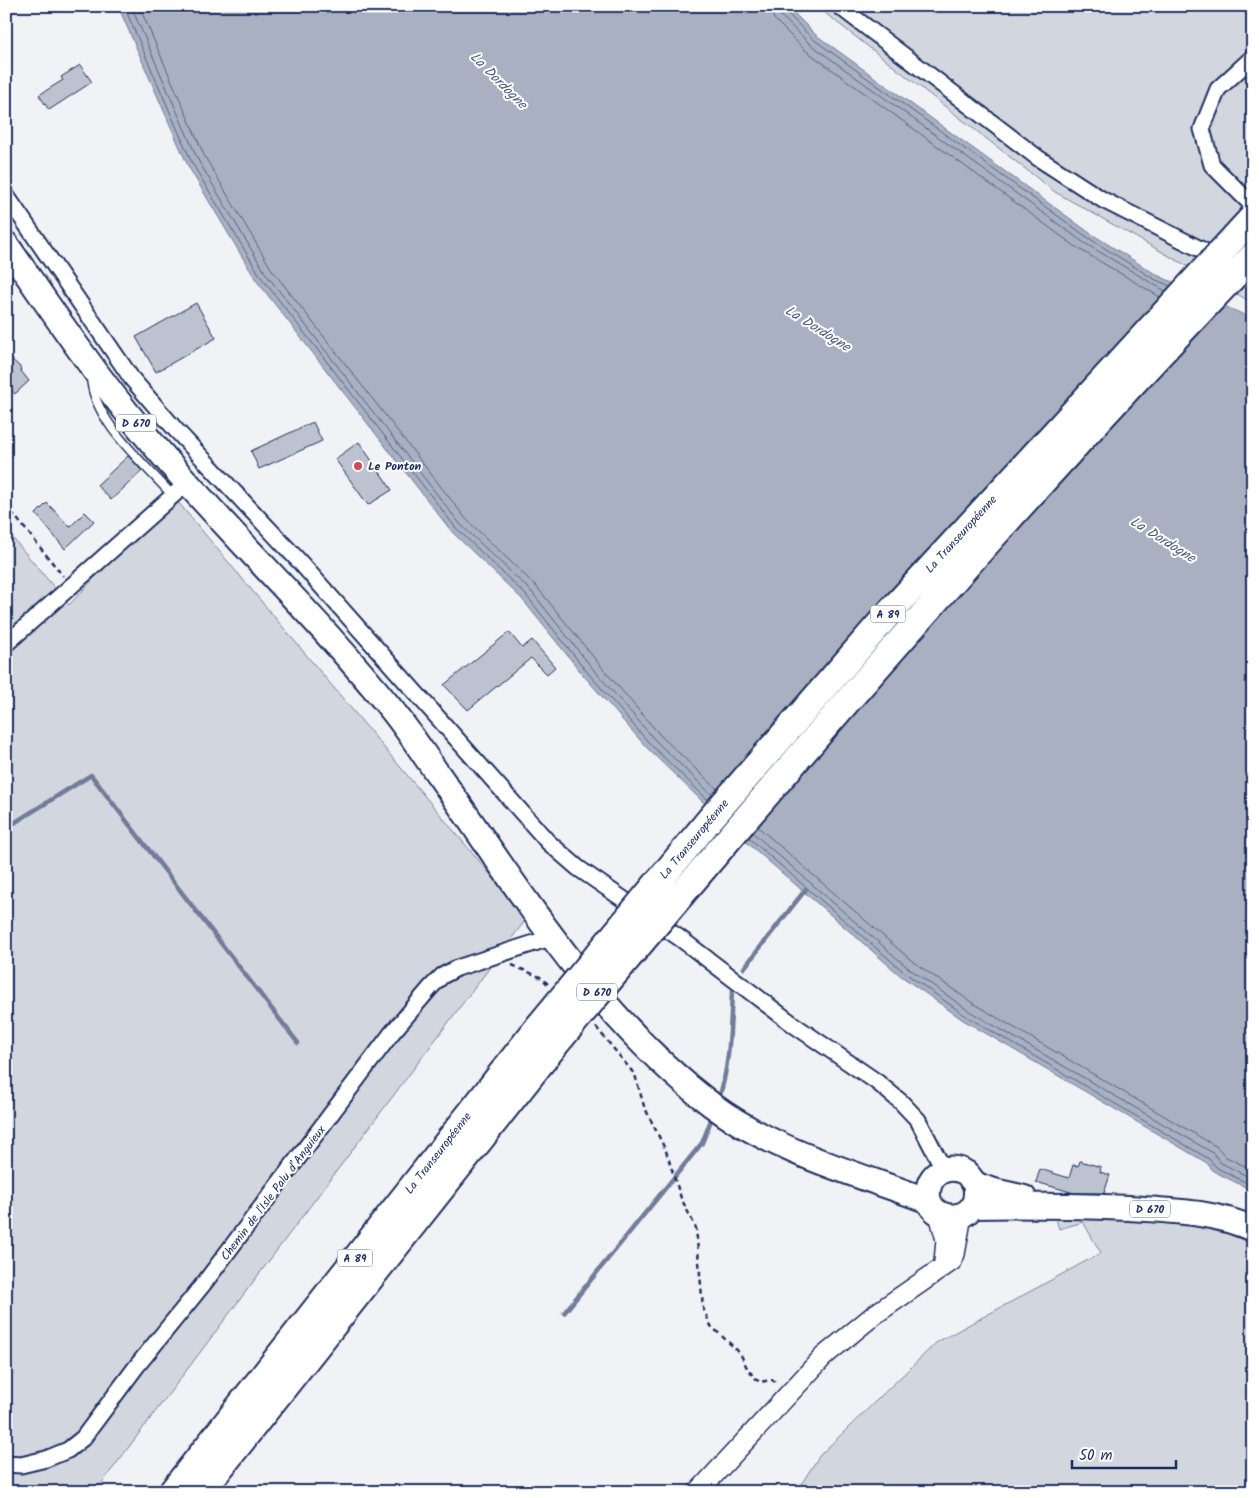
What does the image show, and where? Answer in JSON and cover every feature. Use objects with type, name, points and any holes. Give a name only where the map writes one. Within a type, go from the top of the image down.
[{"type":"highway","name":"La Transeuropéenne","points":[[201,1492],[712,818],[890,612],[1253,217]]},
{"type":"highway","name":"La Transeuropéenne","points":[[172,1492],[547,1036],[731,834],[909,630],[1130,383],[1253,256]]},
{"type":"main road","name":"D 670","points":[[6,244],[90,365],[142,431],[180,489],[284,588],[355,666],[393,711],[553,937],[611,1010],[645,1048],[715,1107],[770,1140],[837,1169],[956,1204],[1045,1204],[1178,1210],[1211,1215],[1253,1229]]},
{"type":"main road","points":[[959,1169],[971,1178],[956,1204],[928,1187],[939,1172],[959,1169]]},
{"type":"main road","name":"D 670","points":[[865,1177],[939,1172]]},
{"type":"street","points":[[839,6],[1038,158],[1102,200],[1253,275]]},
{"type":"street","points":[[1253,56],[1218,89],[1202,129],[1212,165],[1253,206]]},
{"type":"street","points":[[6,195],[132,379],[175,429],[299,561],[548,842],[578,868],[681,939],[794,1025],[877,1082],[901,1102],[918,1120],[939,1172]]},
{"type":"street","points":[[6,644],[180,489]]},
{"type":"street","name":"Chemin de l'Isle Palu d’Anguieux","points":[[6,1464],[21,1465],[46,1459],[68,1450],[83,1438],[136,1367],[205,1282],[417,1002],[442,976],[457,968],[553,937]]},
{"type":"street","points":[[698,1492],[824,1356],[866,1321],[943,1268],[946,1240],[956,1204]]},
{"type":"path","points":[[6,506],[70,585]]},
{"type":"path","points":[[482,960],[505,962],[540,978],[555,991]]},
{"type":"path","points":[[593,1023],[635,1074],[644,1106],[666,1152],[681,1198],[696,1228],[703,1308],[711,1326],[740,1353],[748,1370],[759,1382],[773,1380],[787,1394]]},
{"type":"shaded area","points":[[816,6],[1253,6],[1253,303],[1055,192]]},
{"type":"shaded area","points":[[172,495],[527,918],[95,1492],[6,1492],[6,530],[69,605]]},
{"type":"shaded area","points":[[1055,1216],[1197,1222],[1253,1244],[1253,1492],[796,1492],[820,1455],[937,1342],[1101,1253],[1083,1222],[1059,1229]]},
{"type":"water","name":"La Dordogne","points":[[118,6],[787,6],[816,35],[1090,233],[1157,275],[1253,319],[1253,1191],[1213,1171],[1207,1163],[963,1020],[901,976],[729,827],[647,748],[584,676],[522,599],[452,532],[256,280],[188,166]]},
{"type":"building","points":[[80,65],[92,82],[49,110],[39,95],[63,80],[61,77]]},
{"type":"building","points":[[196,303],[216,338],[156,372],[136,337]]},
{"type":"building","points":[[6,354],[20,367],[29,381],[15,394],[6,384]]},
{"type":"building","points":[[313,422],[322,441],[259,469],[251,451]]},
{"type":"building","name":"Le Ponton","points":[[359,442],[392,490],[368,505],[335,459]]},
{"type":"building","points":[[128,456],[142,471],[111,500],[97,485]]},
{"type":"building","points":[[47,503],[70,527],[85,512],[94,521],[65,549],[36,514]]},
{"type":"building","points":[[509,632],[522,648],[532,640],[555,667],[547,674],[531,658],[468,710],[444,685]]},
{"type":"building","points":[[1080,1161],[1101,1167],[1100,1172],[1110,1175],[1104,1193],[1074,1193],[1036,1182],[1040,1169],[1069,1178],[1073,1165],[1078,1166]]},
{"type":"waterway","points":[[6,828],[91,775],[298,1043]]},
{"type":"waterway","points":[[744,968],[806,889]]},
{"type":"waterway","points":[[718,1101],[727,1061],[732,993]]},
{"type":"waterway","points":[[564,1313],[702,1143],[713,1115]]},
{"type":"place","name":"Le Ponton","points":[[358,466]]}]
